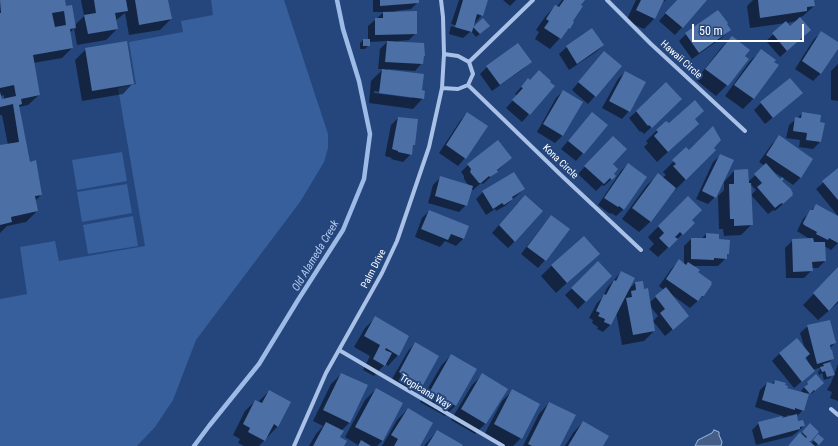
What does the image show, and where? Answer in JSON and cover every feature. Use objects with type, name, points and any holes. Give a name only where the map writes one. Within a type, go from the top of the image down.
[{"type":"street","name":"Palm Drive","points":[[294,446],[326,373],[382,273],[397,241],[429,147],[442,88],[444,54],[443,17],[440,0]]},
{"type":"street","points":[[469,62],[533,0]]},
{"type":"street","name":"Hawaii Circle","points":[[607,0],[651,44],[745,130]]},
{"type":"street","points":[[442,88],[458,89],[468,85],[473,74],[469,62],[458,56],[444,54]]},
{"type":"street","name":"Kona Circle","points":[[468,85],[641,250]]},
{"type":"street","name":"Tropicana Way","points":[[339,350],[503,446]]},
{"type":"street","points":[[831,410],[838,415]]},
{"type":"shaded area","points":[[211,0],[284,0],[328,134],[328,148],[324,162],[300,202],[196,340],[173,400],[155,427],[137,446],[0,446],[0,299],[27,294],[20,247],[55,241],[59,261],[145,246],[118,88],[136,84],[129,42],[183,32],[181,21],[213,15]]},
{"type":"shaded area","points":[[122,152],[127,181],[77,190],[72,160]]},
{"type":"shaded area","points":[[127,184],[132,213],[82,222],[77,192]]},
{"type":"shaded area","points":[[133,216],[138,246],[88,254],[83,225]]},
{"type":"shaded area","points":[[714,430],[719,432],[722,442],[721,446],[695,446],[698,440],[712,433]]},
{"type":"building","points":[[0,0],[65,0],[66,6],[72,5],[76,28],[70,29],[73,48],[33,55],[40,95],[21,99],[22,104],[19,105],[30,162],[36,160],[42,195],[35,196],[38,211],[11,217],[12,222],[0,225],[0,145],[19,142],[13,104],[0,107],[0,92],[2,99],[16,96],[14,85],[0,88]],"holes":[[[64,11],[66,25],[55,27],[52,13]]]},
{"type":"building","points":[[94,0],[126,0],[128,11],[115,13],[118,29],[88,34],[84,15],[96,13]]},
{"type":"building","points":[[135,0],[168,0],[172,19],[139,25]]},
{"type":"building","points":[[380,0],[419,0],[419,3],[380,6]]},
{"type":"building","points":[[463,0],[488,0],[483,16],[477,14],[472,32],[455,27]]},
{"type":"building","points":[[564,0],[585,0],[581,5],[583,6],[573,21],[574,22],[570,29],[569,28],[561,39],[544,28],[549,21],[546,19],[555,5],[559,7]]},
{"type":"building","points":[[641,0],[664,0],[655,19],[636,10]]},
{"type":"building","points":[[677,0],[707,0],[683,28],[665,13]]},
{"type":"building","points":[[758,0],[814,0],[815,6],[807,7],[807,11],[760,18]]},
{"type":"building","points":[[718,10],[728,23],[727,24],[731,30],[699,53],[685,33]]},
{"type":"building","points":[[417,11],[417,34],[375,35],[375,18],[383,18],[383,12]]},
{"type":"building","points":[[800,17],[811,30],[787,51],[772,33],[786,21],[790,26]]},
{"type":"building","points":[[483,18],[490,26],[480,34],[473,27]]},
{"type":"building","points":[[592,28],[604,45],[577,64],[566,46]]},
{"type":"building","points":[[821,31],[838,42],[838,49],[821,74],[802,61]]},
{"type":"building","points":[[732,36],[750,50],[745,56],[749,59],[728,86],[705,69]]},
{"type":"building","points":[[363,39],[370,39],[370,46],[363,46]]},
{"type":"building","points":[[127,41],[134,84],[92,91],[85,48]]},
{"type":"building","points":[[387,41],[424,43],[425,56],[423,64],[385,62]]},
{"type":"building","points":[[518,43],[532,62],[500,85],[486,66]]},
{"type":"building","points":[[761,49],[776,60],[774,62],[779,65],[754,99],[734,85]]},
{"type":"building","points":[[604,51],[622,66],[596,97],[578,82]]},
{"type":"building","points":[[382,69],[424,74],[422,90],[425,91],[424,99],[379,93]]},
{"type":"building","points":[[539,70],[555,86],[530,115],[512,100],[523,88],[521,87],[528,78],[530,80]]},
{"type":"building","points":[[625,71],[646,82],[630,112],[609,101]]},
{"type":"building","points":[[790,78],[803,93],[773,118],[760,102]]},
{"type":"building","points":[[666,82],[682,99],[652,128],[649,125],[648,126],[636,111]]},
{"type":"building","points":[[563,90],[583,102],[563,136],[543,124]]},
{"type":"building","points":[[695,100],[704,111],[695,119],[699,124],[668,152],[654,136],[658,132],[656,130],[666,121],[669,123]]},
{"type":"building","points":[[467,112],[488,126],[466,159],[446,145]]},
{"type":"building","points":[[592,112],[608,125],[584,154],[568,141]]},
{"type":"building","points":[[802,112],[821,115],[820,122],[825,123],[821,142],[806,140],[807,133],[793,131],[795,117],[801,118]]},
{"type":"building","points":[[398,117],[418,119],[415,145],[413,145],[412,155],[392,149]]},
{"type":"building","points":[[713,126],[721,140],[714,148],[716,150],[686,180],[673,166],[676,164],[672,160],[686,147],[689,150]]},
{"type":"building","points":[[779,135],[813,159],[801,178],[766,155]]},
{"type":"building","points":[[613,136],[627,149],[613,164],[618,169],[614,174],[616,176],[612,180],[610,178],[604,184],[584,166]]},
{"type":"building","points":[[498,140],[512,158],[497,170],[498,172],[479,183],[470,172],[471,169],[467,164]]},
{"type":"building","points":[[720,154],[734,160],[716,198],[702,191]]},
{"type":"building","points":[[628,163],[647,177],[624,210],[604,198]]},
{"type":"building","points":[[766,163],[780,179],[782,177],[784,179],[782,181],[792,190],[793,193],[793,195],[783,204],[780,204],[775,208],[757,187],[762,183],[754,174]]},
{"type":"building","points":[[838,168],[838,200],[822,181]]},
{"type":"building","points":[[748,169],[749,183],[751,183],[753,225],[734,226],[734,219],[730,219],[729,184],[734,184],[734,170]]},
{"type":"building","points":[[514,172],[525,189],[512,197],[513,199],[504,205],[502,203],[493,209],[482,191]]},
{"type":"building","points":[[658,173],[676,188],[651,222],[632,208]]},
{"type":"building","points":[[440,176],[473,186],[467,206],[435,196]]},
{"type":"building","points":[[525,195],[543,211],[515,242],[499,225]]},
{"type":"building","points":[[688,196],[702,210],[692,220],[695,223],[683,235],[680,232],[675,237],[678,239],[669,248],[659,238],[664,233],[658,226]]},
{"type":"building","points":[[816,204],[838,216],[838,243],[829,238],[828,240],[816,234],[817,232],[804,225],[803,223],[810,210],[813,210]]},
{"type":"building","points":[[429,210],[469,226],[464,239],[451,234],[448,240],[421,229]]},
{"type":"building","points":[[551,215],[570,229],[546,261],[527,247]]},
{"type":"building","points":[[706,233],[719,234],[719,239],[730,240],[727,259],[691,259],[691,238],[706,238]]},
{"type":"building","points":[[584,236],[600,254],[567,283],[551,265]]},
{"type":"building","points":[[813,238],[814,242],[825,242],[826,261],[812,262],[813,271],[793,272],[792,239]]},
{"type":"building","points":[[679,259],[686,265],[688,262],[700,270],[698,272],[712,282],[704,296],[702,296],[698,301],[666,279]]},
{"type":"building","points":[[598,261],[612,276],[586,302],[571,288]]},
{"type":"building","points":[[838,267],[838,301],[829,311],[813,293]]},
{"type":"building","points":[[621,271],[635,278],[611,325],[604,322],[605,319],[598,316],[600,313],[596,311],[604,294],[606,295]]},
{"type":"building","points":[[643,281],[644,289],[648,288],[655,331],[633,335],[626,298],[632,297],[631,291],[636,290],[635,282]]},
{"type":"building","points":[[666,287],[689,316],[673,330],[660,313],[665,309],[655,296]]},
{"type":"building","points":[[375,316],[409,336],[399,356],[386,348],[385,350],[392,353],[385,366],[373,359],[380,345],[364,336]]},
{"type":"building","points":[[830,320],[836,343],[830,345],[834,359],[817,364],[807,325]]},
{"type":"building","points":[[797,338],[810,354],[805,358],[815,371],[802,382],[779,353]]},
{"type":"building","points":[[415,342],[439,356],[423,385],[399,372]]},
{"type":"building","points":[[451,354],[477,369],[456,406],[430,391]]},
{"type":"building","points":[[830,362],[835,375],[827,377],[825,371],[822,372],[820,367],[824,366],[823,364]]},
{"type":"building","points":[[341,373],[368,385],[350,423],[323,410]]},
{"type":"building","points":[[482,373],[508,389],[486,424],[461,409]]},
{"type":"building","points":[[816,374],[824,383],[810,394],[804,387]]},
{"type":"building","points":[[775,380],[786,383],[785,385],[788,386],[787,388],[809,394],[804,411],[795,408],[795,410],[762,400],[767,382],[774,384]]},
{"type":"building","points":[[376,388],[403,403],[383,441],[355,427]]},
{"type":"building","points":[[512,389],[540,404],[522,439],[494,424]]},
{"type":"building","points":[[269,390],[291,402],[278,427],[274,424],[265,441],[248,432],[250,428],[243,424],[255,400],[262,403]]},
{"type":"building","points":[[549,402],[576,415],[560,446],[532,446],[528,444]]},
{"type":"building","points":[[408,408],[433,423],[420,446],[394,446],[398,439],[391,435]]},
{"type":"building","points":[[797,414],[798,421],[803,420],[805,426],[800,427],[800,429],[763,439],[758,422]]},
{"type":"building","points":[[583,421],[609,436],[603,446],[568,446]]},
{"type":"building","points":[[326,422],[344,431],[340,437],[347,441],[344,446],[313,446]]},
{"type":"building","points":[[810,423],[819,432],[811,441],[809,441],[815,446],[788,446],[800,432],[806,438],[807,437],[802,432]]},
{"type":"building","points":[[437,430],[463,445],[427,446]]},
{"type":"building","points":[[818,434],[824,439],[819,445],[813,440]]},
{"type":"building","points":[[361,440],[371,446],[358,446]]},
{"type":"waterway","name":"Old Alameda Creek","points":[[194,446],[259,364],[343,230],[364,179],[370,134],[359,81],[343,29],[337,0]]}]
